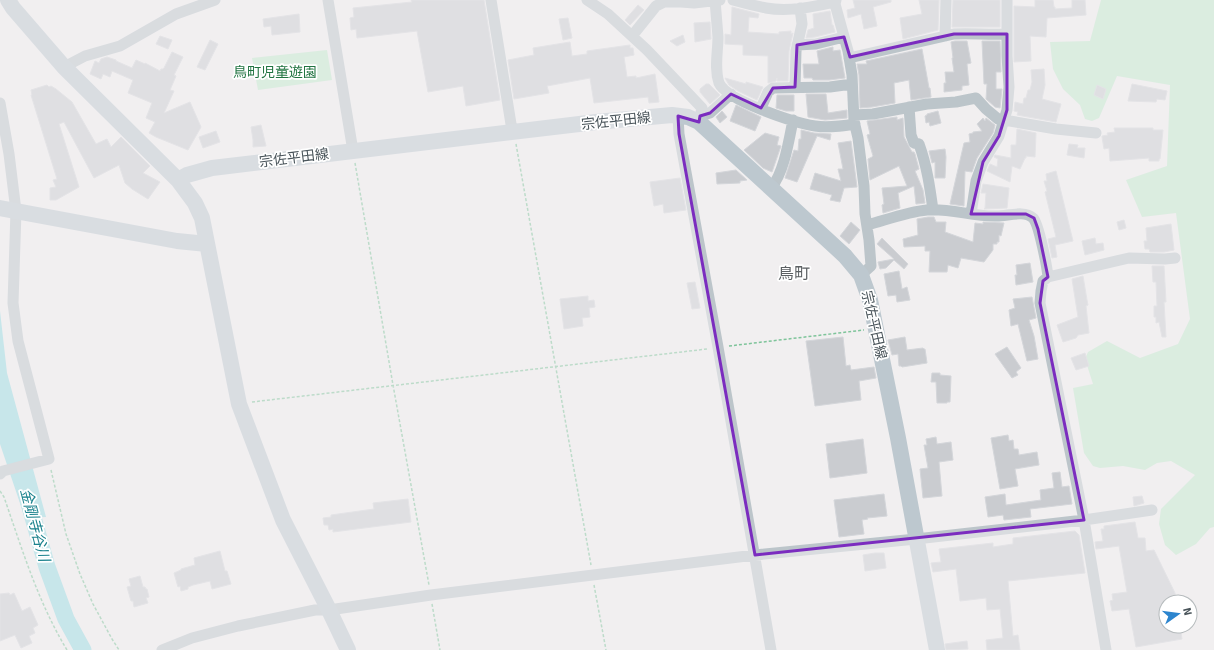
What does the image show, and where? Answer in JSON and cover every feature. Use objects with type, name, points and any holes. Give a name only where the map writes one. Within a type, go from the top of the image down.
[{"type":"main road","points":[[8,0],[13,8],[64,67],[178,180],[195,203],[202,218],[239,404],[283,520],[348,650]]},
{"type":"main road","name":"宗佐平田線","points":[[178,180],[187,175],[212,168],[596,122],[672,115],[700,119],[770,188],[845,256],[861,275],[870,300],[876,329],[937,650]]},
{"type":"main road","points":[[12,210],[177,241],[207,244]]},
{"type":"street","points":[[0,5],[8,0]]},
{"type":"street","points":[[64,67],[85,56],[120,46],[176,14],[215,0]]},
{"type":"street","points":[[328,0],[353,151]]},
{"type":"street","points":[[491,0],[511,124],[514,132]]},
{"type":"street","points":[[587,0],[608,14],[648,50],[702,108],[700,119]]},
{"type":"street","points":[[715,0],[718,37],[716,66],[720,83],[726,90],[738,99],[784,118],[816,126],[834,127],[854,119],[873,114],[927,104],[956,102],[976,98],[998,119],[1056,129],[1096,133]]},
{"type":"street","points":[[632,36],[656,6],[664,2],[694,3],[720,0]]},
{"type":"street","points":[[733,0],[767,8],[814,7],[836,1],[835,4],[849,58],[854,119],[864,186],[865,214],[871,266],[861,275]]},
{"type":"street","points":[[945,36],[946,0]]},
{"type":"street","points":[[971,214],[976,181],[983,162],[999,136],[1007,110],[1009,87],[1007,56],[1007,0]]},
{"type":"street","points":[[795,87],[796,51],[802,24],[800,8]]},
{"type":"street","points":[[849,58],[945,36],[972,33],[990,35],[1007,34]]},
{"type":"street","points":[[797,45],[816,44],[844,37]]},
{"type":"street","points":[[761,108],[768,92],[773,88],[830,87],[852,84]]},
{"type":"street","points":[[700,119],[710,113],[731,94]]},
{"type":"street","points":[[0,103],[10,161],[13,303],[18,341],[46,459],[1,472]]},
{"type":"street","points":[[909,107],[911,135],[914,143],[919,144],[925,159],[933,210]]},
{"type":"street","points":[[678,116],[679,134],[771,650]]},
{"type":"street","points":[[770,188],[776,182],[786,151],[793,120]]},
{"type":"street","points":[[867,225],[927,210],[948,210],[996,216],[1026,214],[1034,218],[1038,229],[1048,277]]},
{"type":"street","points":[[1106,650],[1084,520],[1040,303],[1041,291],[1044,281],[1048,277],[1129,258],[1175,258]]},
{"type":"street","points":[[162,650],[192,638],[315,610],[329,610],[431,595],[755,555],[1084,520],[1152,510]]},
{"type":"path","points":[[514,132],[606,650]]},
{"type":"path","points":[[353,151],[440,650]]},
{"type":"path","points":[[239,404],[876,329]]},
{"type":"path","points":[[46,459],[59,501],[66,534],[80,574],[93,604],[119,650]]},
{"type":"path","points":[[0,491],[4,496],[30,575],[67,650]]},
{"type":"highlighted area","points":[[954,34],[1007,34],[1007,110],[999,136],[983,162],[971,214],[1026,214],[1034,218],[1038,229],[1048,277],[1043,281],[1040,303],[1084,520],[755,555],[679,134],[678,116],[699,122],[700,116],[710,113],[731,94],[761,108],[773,88],[795,87],[797,45],[844,37],[850,57]]},
{"type":"green space","points":[[1101,0],[1214,0],[1214,527],[1210,528],[1196,544],[1176,555],[1165,545],[1159,524],[1161,509],[1195,475],[1171,461],[1157,463],[1145,470],[1123,466],[1100,468],[1093,466],[1084,453],[1073,388],[1093,384],[1085,359],[1088,352],[1107,341],[1140,358],[1178,344],[1190,319],[1176,213],[1142,217],[1126,180],[1167,166],[1170,85],[1117,76],[1099,118],[1092,121],[1085,119],[1080,105],[1063,89],[1053,69],[1050,42],[1090,41]]},
{"type":"green space","name":"鳥町児童遊園","points":[[327,50],[332,80],[258,90],[252,58]]},
{"type":"water","points":[[0,311],[7,373],[46,517],[25,518],[0,444]]},
{"type":"building","points":[[411,0],[484,0],[500,100],[466,106],[463,86],[428,92],[417,31],[357,38],[356,29],[351,30],[350,18],[354,17],[353,8],[412,2]]},
{"type":"building","points":[[853,0],[891,0],[891,2],[873,7],[877,26],[864,29],[861,14],[848,18],[847,10],[855,8]]},
{"type":"building","points":[[919,0],[939,0],[938,30],[903,39],[900,18],[922,14]]},
{"type":"building","points":[[953,0],[1000,0],[1000,27],[952,27]]},
{"type":"building","points":[[1035,0],[1053,0],[1055,9],[1072,8],[1072,0],[1085,0],[1086,15],[1047,18],[1046,37],[1030,36],[1031,61],[1014,62],[1014,6],[1035,7]]},
{"type":"building","points":[[638,5],[644,10],[630,25],[625,20]]},
{"type":"building","points":[[732,7],[759,14],[758,18],[749,17],[748,32],[779,34],[779,32],[791,31],[791,34],[793,33],[789,51],[788,81],[777,81],[777,78],[776,81],[768,83],[768,56],[743,55],[743,45],[725,44],[725,34],[731,35]]},
{"type":"building","points":[[830,11],[832,25],[835,32],[806,38],[808,30],[814,28],[813,14]]},
{"type":"building","points":[[299,14],[300,32],[272,35],[271,26],[264,27],[263,19]]},
{"type":"building","points":[[568,18],[572,38],[563,40],[559,19]]},
{"type":"building","points":[[710,22],[711,39],[695,42],[694,23]]},
{"type":"building","points":[[683,35],[685,42],[677,46],[670,41]]},
{"type":"building","points":[[160,36],[172,40],[168,49],[156,44]]},
{"type":"building","points":[[210,40],[218,44],[205,70],[197,67]]},
{"type":"building","points":[[967,41],[971,63],[967,64],[969,85],[962,86],[962,90],[944,92],[944,83],[946,83],[945,72],[954,72],[951,42]]},
{"type":"building","points":[[982,41],[1000,41],[1001,72],[996,72],[996,89],[1002,89],[1000,108],[995,107],[986,99],[987,84],[984,84]]},
{"type":"building","points":[[570,42],[572,56],[587,54],[587,51],[630,45],[630,48],[633,48],[634,55],[624,57],[627,77],[636,76],[636,78],[655,74],[659,102],[649,103],[648,97],[594,103],[590,78],[547,86],[549,93],[514,99],[508,60],[534,55],[533,48]]},
{"type":"building","points":[[833,47],[833,51],[840,50],[845,78],[813,80],[812,78],[804,78],[803,64],[819,64],[817,51]]},
{"type":"building","points":[[922,49],[931,97],[911,100],[909,80],[894,83],[895,103],[860,108],[859,75],[857,64],[867,64],[866,61]]},
{"type":"building","points":[[172,52],[183,57],[174,75],[176,76],[170,90],[174,91],[164,113],[190,102],[201,127],[188,150],[149,133],[155,122],[146,118],[152,103],[128,93],[133,80],[112,71],[110,77],[103,74],[101,79],[90,74],[95,61],[99,63],[101,59],[107,57],[132,68],[136,60],[160,71],[164,68]]},
{"type":"building","points":[[1044,69],[1045,85],[1042,99],[1061,104],[1056,122],[1017,115],[1018,112],[1014,111],[1015,102],[1023,104],[1028,90],[1030,90],[1032,82],[1031,70]]},
{"type":"building","points":[[725,78],[763,87],[757,100],[729,85]]},
{"type":"building","points":[[706,84],[709,84],[720,95],[710,104],[700,92],[700,89]]},
{"type":"building","points":[[1132,84],[1167,91],[1165,100],[1157,99],[1156,102],[1128,101]]},
{"type":"building","points":[[47,85],[56,89],[72,102],[96,144],[107,139],[111,147],[121,137],[150,166],[143,173],[160,182],[148,199],[125,183],[119,165],[94,178],[64,122],[59,124],[79,187],[56,200],[50,200],[50,188],[56,187],[53,180],[57,179],[31,95],[31,90]]},
{"type":"building","points":[[1097,85],[1106,89],[1103,99],[1094,95]]},
{"type":"building","points":[[806,94],[826,94],[828,113],[847,110],[847,118],[825,120],[808,117]]},
{"type":"building","points":[[777,95],[794,95],[794,111],[786,111],[776,108]]},
{"type":"building","points":[[736,105],[761,117],[755,131],[730,121]]},
{"type":"building","points":[[722,111],[727,117],[720,123],[716,117]]},
{"type":"building","points":[[938,111],[941,123],[930,126],[929,122],[926,123],[925,116]]},
{"type":"building","points":[[897,117],[897,120],[903,118],[904,137],[912,152],[915,154],[919,169],[915,171],[923,190],[925,203],[916,204],[914,186],[898,193],[900,208],[883,213],[882,205],[884,204],[882,188],[907,186],[899,166],[870,180],[868,159],[873,156],[867,135],[870,134],[867,121]]},
{"type":"building","points":[[983,118],[985,121],[986,118],[995,125],[993,133],[977,158],[972,172],[965,171],[964,206],[950,204],[964,143],[970,142],[969,134],[982,131],[977,124]]},
{"type":"building","points":[[261,125],[266,146],[253,147],[251,127]]},
{"type":"building","points":[[1114,128],[1153,128],[1153,130],[1163,130],[1159,161],[1149,161],[1149,158],[1110,161],[1109,148],[1104,149],[1102,136],[1108,135],[1107,133],[1115,132]]},
{"type":"building","points":[[1017,129],[1036,133],[1035,157],[1026,156],[1020,169],[1012,166],[1010,182],[987,171],[990,164],[997,167],[998,159],[994,157],[995,155],[1011,158],[1011,145],[1016,145]]},
{"type":"building","points":[[801,130],[814,133],[831,134],[830,140],[817,136],[797,182],[785,178],[794,150],[798,151],[799,139],[801,139]]},
{"type":"building","points":[[216,131],[220,142],[203,148],[199,137]]},
{"type":"building","points":[[765,133],[779,137],[777,145],[781,146],[772,172],[763,168],[744,150]]},
{"type":"building","points":[[851,141],[857,187],[844,188],[840,202],[830,200],[832,195],[810,189],[815,173],[841,181],[838,169],[843,169],[838,143]]},
{"type":"building","points":[[1069,144],[1078,145],[1077,148],[1085,148],[1084,158],[1067,155]]},
{"type":"building","points":[[945,149],[945,178],[935,178],[935,162],[932,163],[929,151]]},
{"type":"building","points":[[736,170],[747,180],[740,181],[740,183],[717,184],[716,173]]},
{"type":"building","points":[[1056,171],[1073,241],[1055,245],[1057,257],[1052,258],[1048,239],[1056,237],[1045,192],[1047,191],[1044,181],[1047,181],[1046,174]]},
{"type":"building","points":[[680,178],[686,210],[664,213],[663,204],[654,206],[650,182]]},
{"type":"building","points":[[983,184],[1009,188],[1007,208],[984,209],[986,193],[981,193]]},
{"type":"building","points":[[934,217],[936,222],[946,222],[945,232],[973,242],[975,223],[1004,223],[1001,236],[999,235],[999,242],[997,242],[997,244],[993,244],[993,250],[984,262],[961,258],[958,268],[948,265],[947,272],[929,272],[930,251],[925,251],[925,246],[904,247],[903,239],[918,235],[917,219]]},
{"type":"building","points":[[1124,220],[1126,228],[1119,230],[1117,222]]},
{"type":"building","points":[[851,222],[860,230],[849,244],[840,236]]},
{"type":"building","points":[[1171,224],[1174,250],[1150,252],[1149,249],[1145,249],[1144,241],[1147,241],[1146,228]]},
{"type":"building","points":[[882,238],[908,264],[904,269],[894,260],[886,268],[880,269],[878,262],[894,259],[877,244]]},
{"type":"building","points":[[1095,238],[1096,244],[1103,243],[1104,250],[1085,255],[1082,241]]},
{"type":"building","points":[[1030,263],[1033,282],[1016,285],[1016,265]]},
{"type":"building","points":[[1152,266],[1164,266],[1166,337],[1162,337],[1159,322],[1156,323],[1156,317],[1154,317],[1154,306],[1157,306],[1156,282],[1153,282]]},
{"type":"building","points":[[899,271],[902,289],[907,287],[910,300],[897,302],[896,295],[888,296],[884,274]]},
{"type":"building","points":[[1083,276],[1088,305],[1086,306],[1089,333],[1078,335],[1076,338],[1063,342],[1057,325],[1078,317],[1072,279]]},
{"type":"building","points":[[695,282],[700,308],[692,309],[687,283]]},
{"type":"building","points":[[588,296],[588,301],[594,300],[595,307],[589,308],[590,317],[582,318],[583,326],[564,329],[560,299]]},
{"type":"building","points":[[1032,297],[1036,318],[1029,320],[1034,336],[1038,359],[1027,361],[1018,324],[1011,326],[1009,310],[1015,308],[1013,299]]},
{"type":"building","points":[[843,337],[846,366],[850,365],[851,370],[874,367],[876,378],[859,381],[861,400],[815,406],[806,341]]},
{"type":"building","points":[[905,337],[907,350],[925,349],[927,363],[902,367],[899,366],[898,354],[892,355],[888,340]]},
{"type":"building","points":[[1007,347],[1021,368],[1016,372],[1018,375],[1012,378],[995,354]]},
{"type":"building","points":[[1085,353],[1089,366],[1076,370],[1071,358]]},
{"type":"building","points":[[932,373],[940,373],[940,375],[951,376],[950,402],[937,403],[936,382],[931,382]]},
{"type":"building","points":[[1008,435],[1009,441],[1013,440],[1014,449],[1018,449],[1019,455],[1037,452],[1039,465],[1015,469],[1018,486],[1000,489],[991,438]]},
{"type":"building","points":[[936,437],[937,444],[951,442],[953,460],[939,462],[942,496],[923,498],[920,469],[928,468],[924,445],[927,445],[926,439]]},
{"type":"building","points":[[863,439],[867,473],[830,478],[826,444]]},
{"type":"building","points":[[1060,472],[1062,487],[1069,486],[1072,504],[1030,509],[1031,517],[1004,520],[1003,515],[988,517],[985,497],[1005,494],[1006,505],[1041,500],[1040,490],[1054,488],[1052,473]]},
{"type":"building","points":[[884,494],[887,516],[862,520],[864,534],[839,537],[834,500]]},
{"type":"building","points":[[1142,496],[1144,503],[1134,506],[1133,497]]},
{"type":"building","points":[[408,499],[411,522],[333,532],[333,529],[329,530],[328,525],[324,525],[323,518],[331,517],[331,515],[374,509],[373,503]]},
{"type":"building","points":[[1135,522],[1138,538],[1145,538],[1146,551],[1154,550],[1175,593],[1158,594],[1158,634],[1181,634],[1182,639],[1136,647],[1129,609],[1112,611],[1110,601],[1113,600],[1112,594],[1127,592],[1119,546],[1096,549],[1095,542],[1103,541],[1101,529],[1104,529],[1104,526]]},
{"type":"building","points":[[1075,531],[1079,535],[1085,573],[1008,581],[1013,636],[1018,635],[1020,650],[987,650],[986,640],[1003,638],[1000,609],[987,610],[986,598],[960,601],[956,569],[933,572],[931,563],[941,562],[939,549],[993,543],[993,547],[1013,544],[1013,538]]},
{"type":"building","points":[[220,551],[225,571],[227,571],[231,584],[212,589],[210,581],[193,585],[188,587],[188,589],[181,591],[180,586],[178,587],[174,573],[181,569],[195,565],[194,558]]},
{"type":"building","points":[[884,553],[886,568],[865,571],[863,555]]},
{"type":"building","points":[[140,576],[143,587],[147,589],[149,597],[146,598],[148,603],[134,607],[127,587],[131,586],[129,579]]},
{"type":"building","points":[[9,593],[10,595],[14,593],[22,611],[30,607],[38,625],[33,628],[35,633],[29,636],[32,643],[21,648],[15,635],[0,641],[0,594]]},
{"type":"building","points":[[967,641],[968,649],[946,650],[945,644]]},
{"type":"waterway","name":"金剛寺谷川","points":[[27,496],[47,567],[66,619],[83,650]]},
{"type":"district","name":"鳥町","points":[[794,274]]}]
